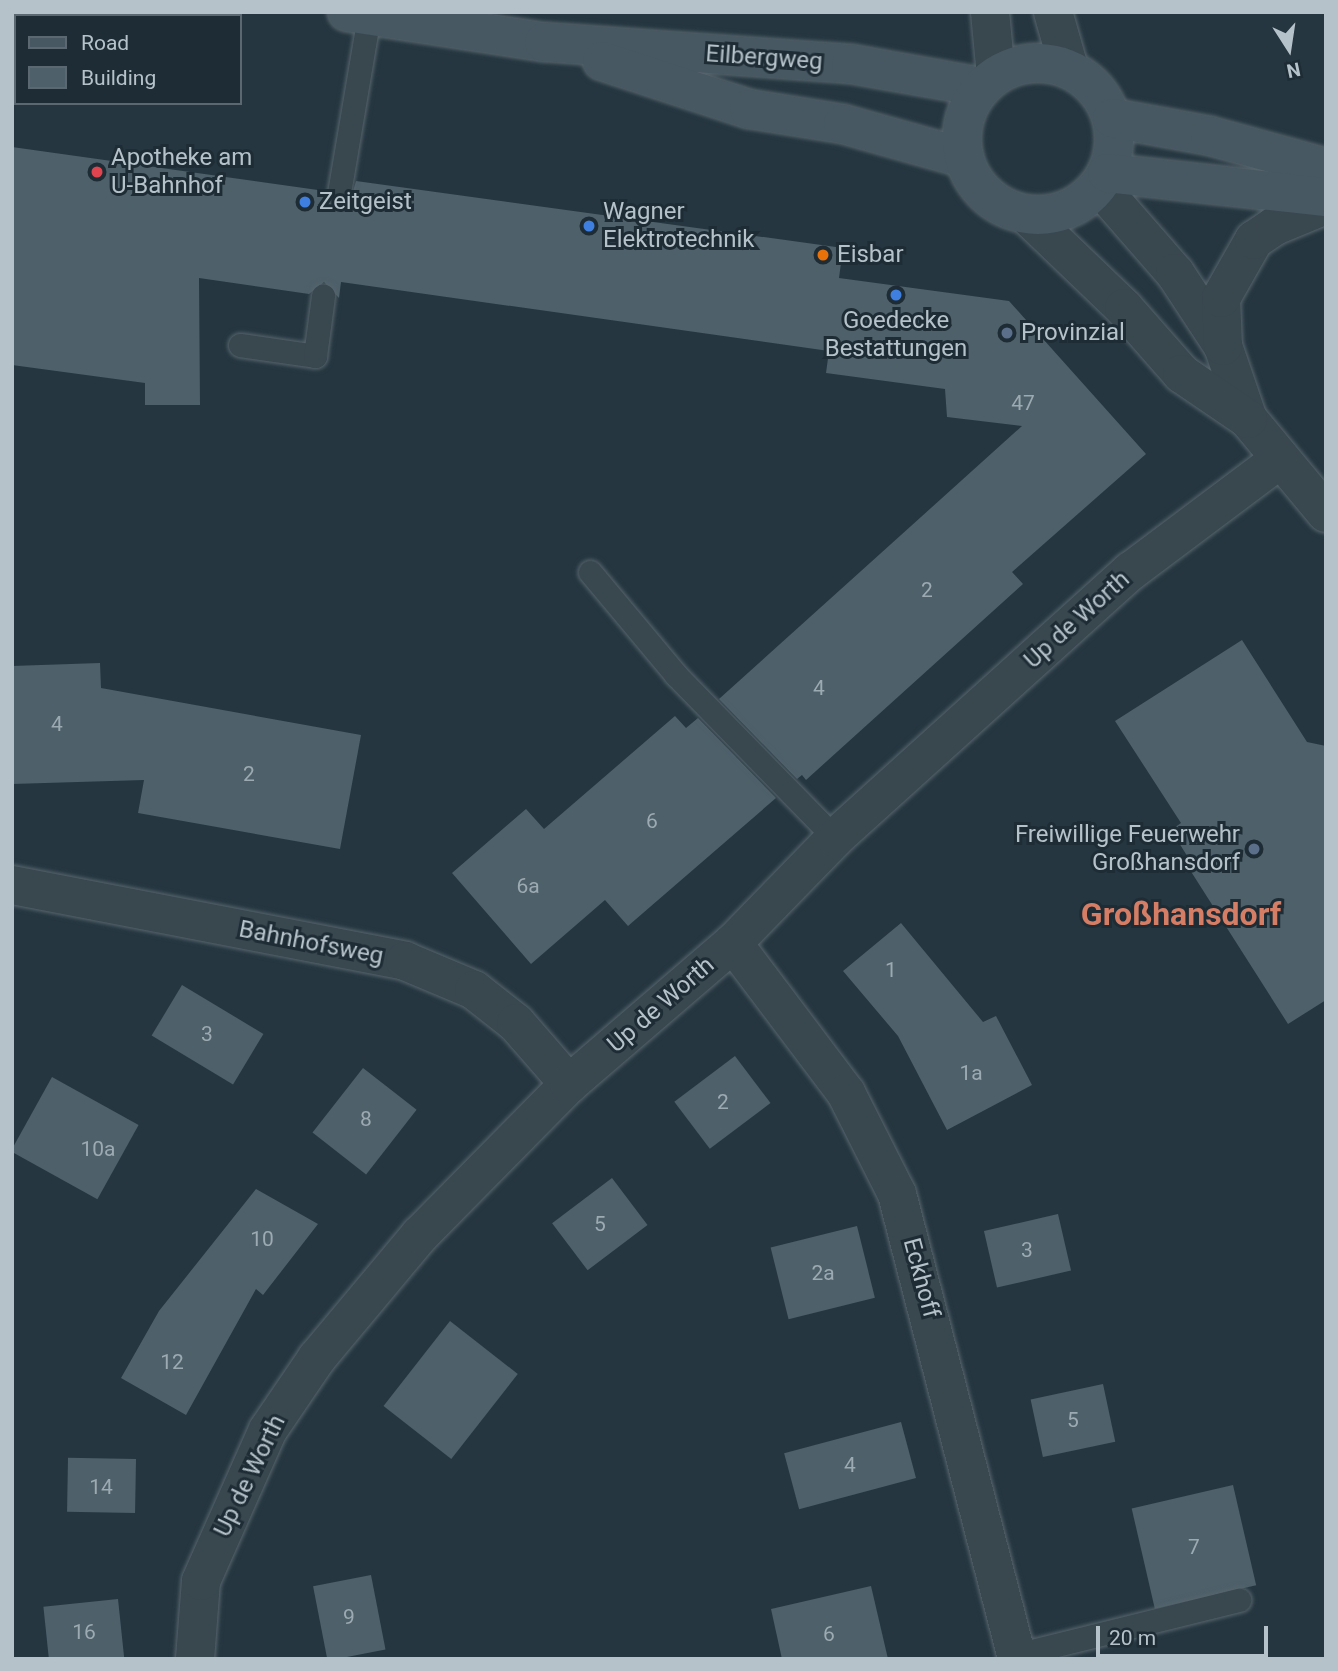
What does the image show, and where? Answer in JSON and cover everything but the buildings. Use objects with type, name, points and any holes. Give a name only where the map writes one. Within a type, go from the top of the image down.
[{"type":"main road","name":"Eilbergweg","points":[[366,14],[544,42],[851,64],[989,81]]},
{"type":"main road","name":"Eilbergweg","points":[[544,42],[749,109],[843,124],[964,158]]},
{"type":"main road","points":[[1032,62],[1069,68],[1096,89],[1112,118],[1115,146],[1103,180],[1067,210],[1027,215],[994,201],[971,175],[964,158],[964,120],[989,81],[1032,62]]},
{"type":"main road","points":[[1112,118],[1210,136],[1326,168]]},
{"type":"main road","points":[[1103,180],[1326,197]]},
{"type":"street","points":[[989,81],[990,12]]},
{"type":"street","points":[[1054,12],[1069,68]]},
{"type":"street","points":[[1103,180],[1175,273],[1223,346],[1248,419],[1279,460],[1326,513]]},
{"type":"street","points":[[1223,346],[1221,298],[1254,240],[1275,226],[1326,205]]},
{"type":"street","points":[[1027,215],[1124,308],[1182,374],[1248,419]]},
{"type":"street","name":"Up de Worth","points":[[195,1659],[201,1581],[268,1430],[317,1358],[420,1235],[569,1084],[733,943],[835,838],[1131,571],[1279,460]]},
{"type":"street","name":"Bahnhofsweg","points":[[12,885],[405,961],[474,990],[516,1023],[569,1084]]},
{"type":"street","name":"Eckhoff","points":[[733,943],[846,1093],[897,1194],[1016,1655]]},
{"type":"lane","points":[[338,193],[366,14]]},
{"type":"lane","points":[[240,345],[315,356],[323,296]]},
{"type":"lane","points":[[590,572],[676,675],[835,838]]},
{"type":"lane","points":[[1016,1655],[1239,1600]]},
{"type":"place","name":"Apotheke am U-Bahnhof","points":[[97,172]]},
{"type":"place","name":"Zeitgeist","points":[[305,202]]},
{"type":"place","name":"Wagner Elektrotechnik","points":[[589,226]]},
{"type":"place","name":"Eisbar","points":[[823,255]]},
{"type":"place","name":"Goedecke Bestattungen","points":[[896,295]]},
{"type":"place","name":"Provinzial","points":[[1007,333]]},
{"type":"place","name":"Freiwillige Feuerwehr Großhansdorf","points":[[1254,849]]},
{"type":"district","name":"Großhansdorf","points":[[1181,914]]}]
